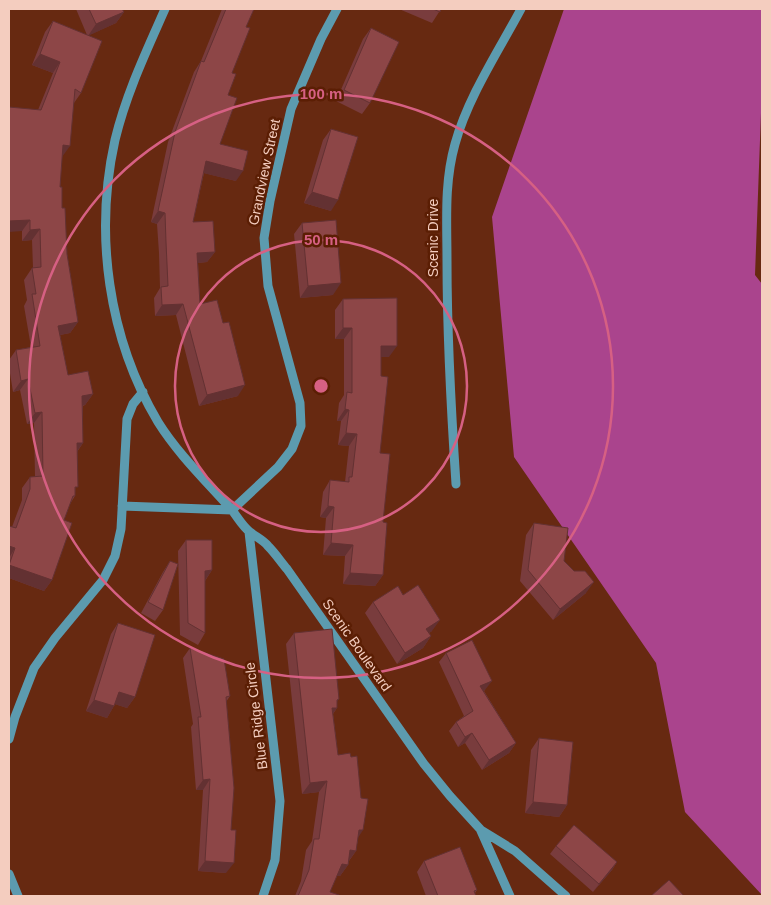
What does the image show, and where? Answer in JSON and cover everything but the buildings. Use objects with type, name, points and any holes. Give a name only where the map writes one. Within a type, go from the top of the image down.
[{"type":"street","name":"Scenic Boulevard","points":[[165,9],[126,104],[116,139],[106,198],[106,253],[117,320],[125,349],[143,392],[158,422],[203,479],[232,510],[249,532],[268,545],[287,569],[424,764],[480,830],[515,851],[566,896]]},
{"type":"street","name":"Grandview Street","points":[[232,510],[278,467],[292,449],[301,426],[300,403],[268,286],[264,238],[270,201],[291,109],[321,39],[337,9]]},
{"type":"street","name":"Scenic Drive","points":[[456,484],[448,343],[449,171],[455,142],[466,115],[486,72],[521,9]]},
{"type":"street","points":[[9,739],[24,691],[38,662],[103,580],[115,556],[119,544],[126,419],[133,404],[143,392]]},
{"type":"street","points":[[122,506],[232,510]]},
{"type":"street","name":"Blue Ridge Circle","points":[[249,532],[280,801],[275,860],[263,896]]},
{"type":"street","points":[[480,830],[510,896]]},
{"type":"street","points":[[9,874],[18,896]]},
{"type":"shaded area","points":[[564,9],[762,9],[762,86],[755,275],[762,284],[762,895],[685,812],[656,663],[514,457],[492,217]]}]
